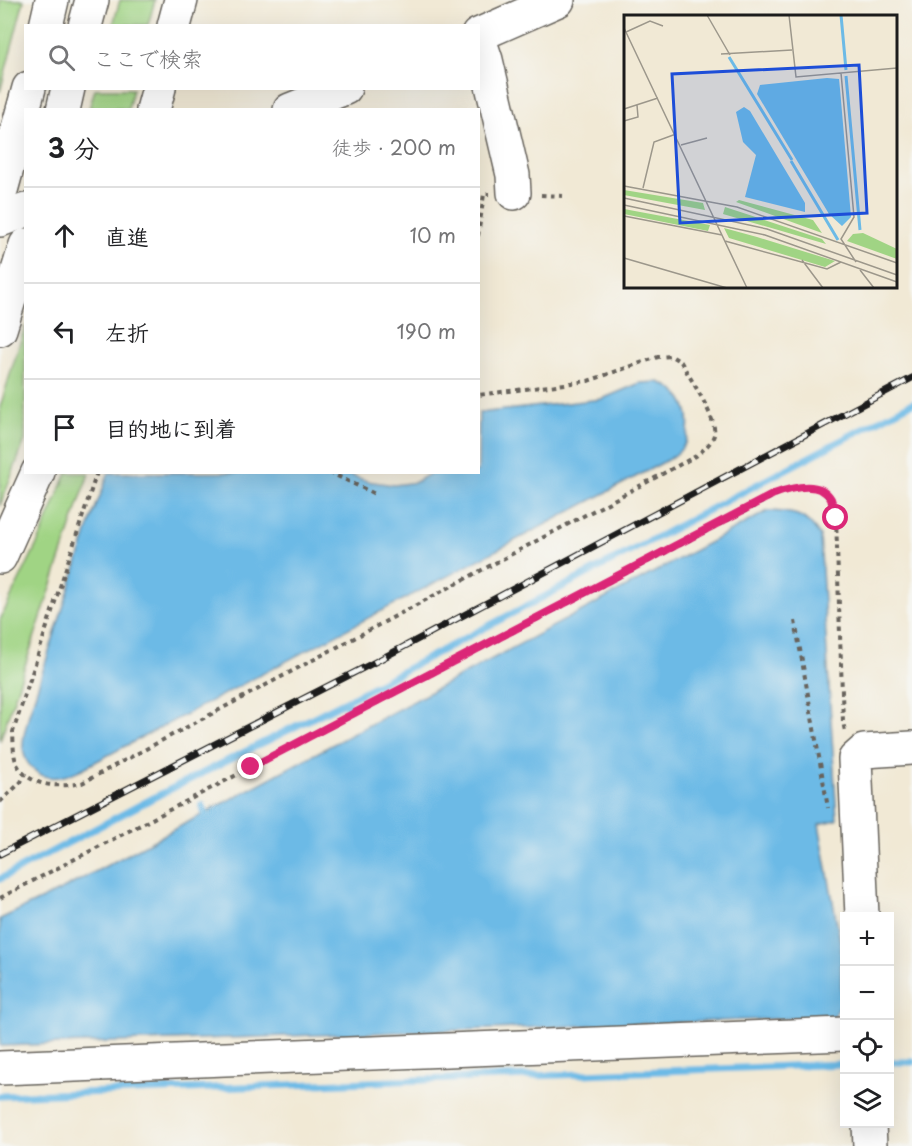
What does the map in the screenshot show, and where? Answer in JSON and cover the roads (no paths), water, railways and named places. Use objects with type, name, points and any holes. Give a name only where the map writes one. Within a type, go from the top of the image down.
[{"type":"main road","points":[[46,24],[52,0]]},
{"type":"main road","points":[[86,24],[92,0]]},
{"type":"main road","points":[[175,24],[181,0]]},
{"type":"main road","points":[[480,34],[548,2]]},
{"type":"main road","points":[[480,41],[510,164],[514,193]]},
{"type":"main road","points":[[3,184],[28,90]]},
{"type":"main road","points":[[63,108],[68,90]]},
{"type":"main road","points":[[154,108],[158,90]]},
{"type":"main road","points":[[295,108],[340,90]]},
{"type":"main road","points":[[0,220],[24,211]]},
{"type":"main road","points":[[0,329],[24,252]]},
{"type":"main road","points":[[0,557],[37,474]]},
{"type":"main road","points":[[862,912],[855,759],[864,751],[912,748]]},
{"type":"main road","points":[[0,1068],[840,1034]]},
{"type":"main road","points":[[869,1128],[870,1146]]},
{"type":"water","points":[[659,382],[673,390],[683,401],[688,415],[688,431],[686,442],[674,456],[82,769],[66,775],[49,777],[37,772],[27,762],[23,744],[29,714],[93,514],[109,474],[347,474],[367,481],[394,485],[416,482],[429,474],[480,474],[480,413],[602,399],[640,383]]},
{"type":"water","points":[[768,511],[798,515],[815,528],[820,536],[837,820],[819,824],[840,940],[840,1006],[833,1017],[0,1046],[0,919],[63,889]]},
{"type":"waterway","points":[[349,707],[344,702],[912,403]]},
{"type":"waterway","points":[[0,879],[155,797],[344,702]]},
{"type":"waterway","points":[[202,805],[207,819]]},
{"type":"waterway","points":[[894,1062],[912,1062]]},
{"type":"waterway","points":[[0,1096],[840,1064]]},
{"type":"railway","points":[[0,854],[375,662],[912,378]]}]
